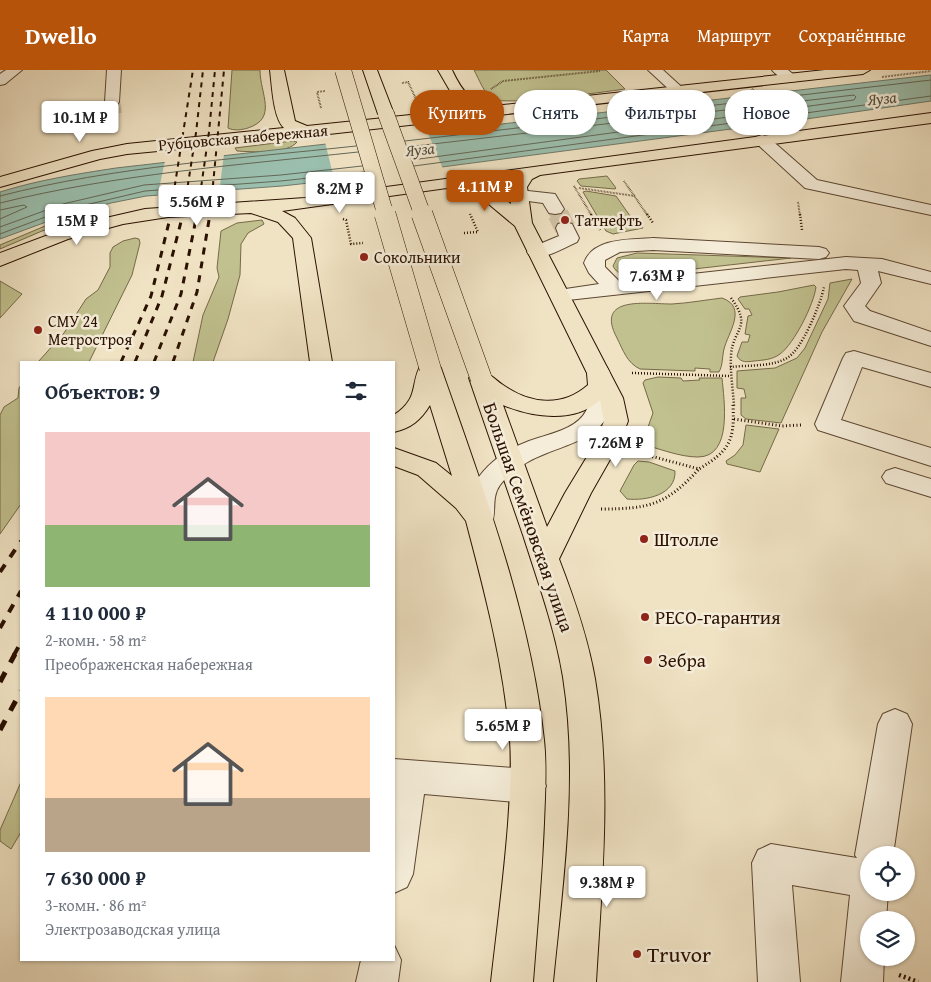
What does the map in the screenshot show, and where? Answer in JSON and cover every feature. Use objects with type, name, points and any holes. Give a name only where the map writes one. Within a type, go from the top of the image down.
[{"type":"main road","points":[[277,70],[284,112],[288,124],[293,128],[311,131]]},
{"type":"main road","points":[[343,70],[431,379],[480,521],[508,622],[519,681],[527,741],[528,786],[524,860],[512,982]]},
{"type":"main road","name":"Большая Семёновская улица","points":[[370,70],[545,559],[570,637],[582,697],[586,742],[586,831],[575,982]]},
{"type":"main road","points":[[444,70],[453,90]]},
{"type":"main road","name":"Рубцовская набережная","points":[[685,90],[785,74],[863,70]]},
{"type":"main road","name":"Рубцовская набережная","points":[[504,111],[607,99]]},
{"type":"main road","points":[[235,138],[266,131],[278,125],[284,112]]},
{"type":"main road","points":[[0,260],[76,229],[122,218],[168,212],[294,204],[931,118]]},
{"type":"main road","name":"Рубцовская набережная","points":[[0,182],[98,154],[168,144],[410,120]]},
{"type":"main road","points":[[537,170],[526,175],[518,187],[523,223],[611,398],[616,421],[608,442],[578,493],[545,559]]},
{"type":"main road","points":[[432,184],[455,185],[486,194],[501,203],[523,223]]},
{"type":"main road","points":[[302,238],[306,224],[319,211],[332,203],[352,196]]},
{"type":"main road","points":[[243,208],[284,218],[294,225],[302,238],[321,361]]},
{"type":"main road","points":[[481,378],[493,391],[507,400],[530,407],[567,407],[590,398],[600,387],[598,371]]},
{"type":"main road","points":[[395,424],[410,417],[420,405],[431,379]]},
{"type":"main road","points":[[395,457],[428,469],[442,479],[465,501],[480,521]]},
{"type":"street","points":[[0,81],[15,70]]},
{"type":"street","points":[[112,102],[114,70]]},
{"type":"street","points":[[655,70],[678,90]]},
{"type":"street","points":[[762,140],[811,184],[931,210]]},
{"type":"street","points":[[520,195],[549,198],[555,210]]},
{"type":"street","points":[[537,252],[570,238],[565,228]]},
{"type":"street","points":[[614,288],[596,269],[594,262],[596,257],[616,247],[638,244],[822,253],[931,278]]},
{"type":"street","points":[[559,295],[821,265],[874,264]]},
{"type":"street","points":[[874,264],[870,283],[854,306],[862,316],[931,339]]},
{"type":"street","points":[[931,380],[854,358],[827,424],[931,457]]},
{"type":"street","points":[[480,521],[480,498],[490,479],[510,461],[536,447],[566,438],[582,429],[596,417],[604,397],[598,371]]},
{"type":"street","points":[[895,477],[931,488]]},
{"type":"street","points":[[876,846],[896,724]]},
{"type":"street","points":[[395,860],[401,776],[528,786]]},
{"type":"street","points":[[779,982],[771,863],[860,878]]},
{"type":"street","points":[[862,982],[868,901]]},
{"type":"street","points":[[377,982],[380,961]]},
{"type":"path","points":[[503,81],[600,71]]},
{"type":"path","points":[[402,83],[408,82],[411,90]]},
{"type":"path","points":[[321,111],[318,92],[325,91]]},
{"type":"path","points":[[621,177],[656,226]]},
{"type":"path","points":[[572,182],[600,230]]},
{"type":"path","points":[[567,186],[635,196]]},
{"type":"path","points":[[800,203],[802,230]]},
{"type":"path","points":[[464,233],[478,232],[468,209]]},
{"type":"path","points":[[346,220],[351,244],[362,243]]},
{"type":"path","points":[[730,367],[772,363],[788,358],[798,346],[822,298],[824,286],[821,279]]},
{"type":"path","points":[[600,509],[643,508],[666,500],[686,484],[699,469],[726,451],[734,419],[730,376],[731,350],[742,323],[740,311],[728,293]]},
{"type":"path","points":[[632,373],[730,376]]},
{"type":"path","points":[[734,419],[782,426]]},
{"type":"path","points":[[627,450],[699,469]]},
{"type":"shaded area","points":[[232,70],[260,70],[265,112],[263,118],[257,124],[248,128],[235,130],[228,128]]},
{"type":"shaded area","points":[[474,70],[606,70],[625,89],[597,93],[597,90],[514,90],[514,101],[504,101],[504,90],[484,90]]},
{"type":"shaded area","points":[[297,142],[286,149],[278,150],[260,152],[237,151],[235,148]]},
{"type":"shaded area","points":[[607,176],[615,189],[581,186],[577,181],[579,179]]},
{"type":"shaded area","points":[[583,192],[616,196],[635,223],[640,223],[643,228],[613,234],[606,231]]},
{"type":"shaded area","points":[[100,211],[102,213],[42,231],[0,249],[0,245],[45,226]]},
{"type":"shaded area","points":[[262,220],[264,224],[248,233],[241,244],[240,275],[228,319],[213,361],[193,361],[203,315],[219,277],[217,268],[221,231],[237,223]]},
{"type":"shaded area","points":[[139,239],[140,243],[132,275],[89,361],[39,361],[64,333],[86,299],[98,290],[110,267],[110,253],[113,247],[123,241]]},
{"type":"shaded area","points":[[637,253],[791,258],[632,276],[621,274],[613,266],[617,258]]},
{"type":"shaded area","points":[[852,279],[822,332],[781,423],[746,419],[741,415],[741,398],[746,398],[744,389],[737,388],[737,371],[775,368],[797,358],[805,348],[828,299],[830,283]]},
{"type":"shaded area","points":[[0,281],[22,294],[0,318]]},
{"type":"shaded area","points":[[814,285],[816,287],[807,313],[797,333],[780,354],[767,359],[747,362],[742,361],[737,356],[742,342],[748,342],[750,335],[745,334],[748,316],[752,315],[749,309],[745,309],[738,299],[740,297]]},
{"type":"shaded area","points":[[722,298],[730,302],[735,314],[719,372],[695,368],[695,371],[640,369],[626,356],[612,324],[612,315],[618,308],[626,305],[638,303],[672,304]]},
{"type":"shaded area","points":[[658,377],[681,378],[683,381],[700,380],[699,378],[722,378],[725,413],[722,438],[717,448],[709,455],[698,457],[684,456],[642,444],[653,413],[643,383],[645,380]]},
{"type":"shaded area","points":[[20,386],[20,505],[0,534],[0,415],[4,407],[18,398]]},
{"type":"shaded area","points":[[746,425],[779,429],[760,472],[727,464],[726,461],[735,455],[743,445]]},
{"type":"shaded area","points":[[638,461],[649,462],[675,471],[671,486],[658,495],[643,499],[627,499],[620,491]]},
{"type":"shaded area","points":[[20,784],[20,834],[11,849],[0,841],[0,830]]},
{"type":"water","name":"Яуза","points":[[931,75],[931,101],[808,119],[808,90],[800,90]]},
{"type":"water","points":[[725,99],[725,130],[715,131],[715,100]]},
{"type":"water","name":"Яуза","points":[[607,112],[607,135],[685,135],[381,175],[282,186],[146,196],[65,215],[0,239],[0,192],[29,184],[116,168],[410,134],[504,135],[504,124],[514,123],[514,135],[597,135],[597,113]]},
{"type":"pier","points":[[410,133],[410,135],[429,135],[443,169],[335,183],[325,142]]},
{"type":"pier","points":[[224,154],[219,193],[157,198],[165,161]]},
{"type":"tunnel","points":[[112,102],[114,114]]},
{"type":"tunnel","points":[[555,209],[559,216]]},
{"type":"tunnel","points":[[559,216],[565,228]]},
{"type":"railway","points":[[170,216],[193,70]]},
{"type":"railway","points":[[183,216],[196,133],[203,70]]},
{"type":"railway","points":[[197,216],[209,132],[215,70]]},
{"type":"railway","points":[[210,216],[224,70]]},
{"type":"railway","points":[[121,361],[151,296],[171,214]]},
{"type":"railway","points":[[135,361],[162,296],[183,214]]},
{"type":"railway","points":[[154,361],[181,294],[197,214]]},
{"type":"railway","points":[[173,361],[197,292],[210,214]]},
{"type":"railway","points":[[0,572],[20,542]]},
{"type":"railway","points":[[0,628],[20,593]]},
{"type":"railway","points":[[14,655],[20,644]]},
{"type":"railway","points":[[0,682],[15,654]]},
{"type":"railway","points":[[0,730],[20,693]]},
{"type":"place","name":"Татнефть","points":[[565,220]]},
{"type":"place","name":"Сокольники","points":[[364,257]]},
{"type":"place","name":"СМУ 24 Метростроя","points":[[38,330]]},
{"type":"place","name":"Штолле","points":[[644,539]]},
{"type":"place","name":"РЕСО-гарантия","points":[[645,617]]},
{"type":"place","name":"Зебра","points":[[648,660]]},
{"type":"place","name":"Truvor","points":[[637,954]]}]
